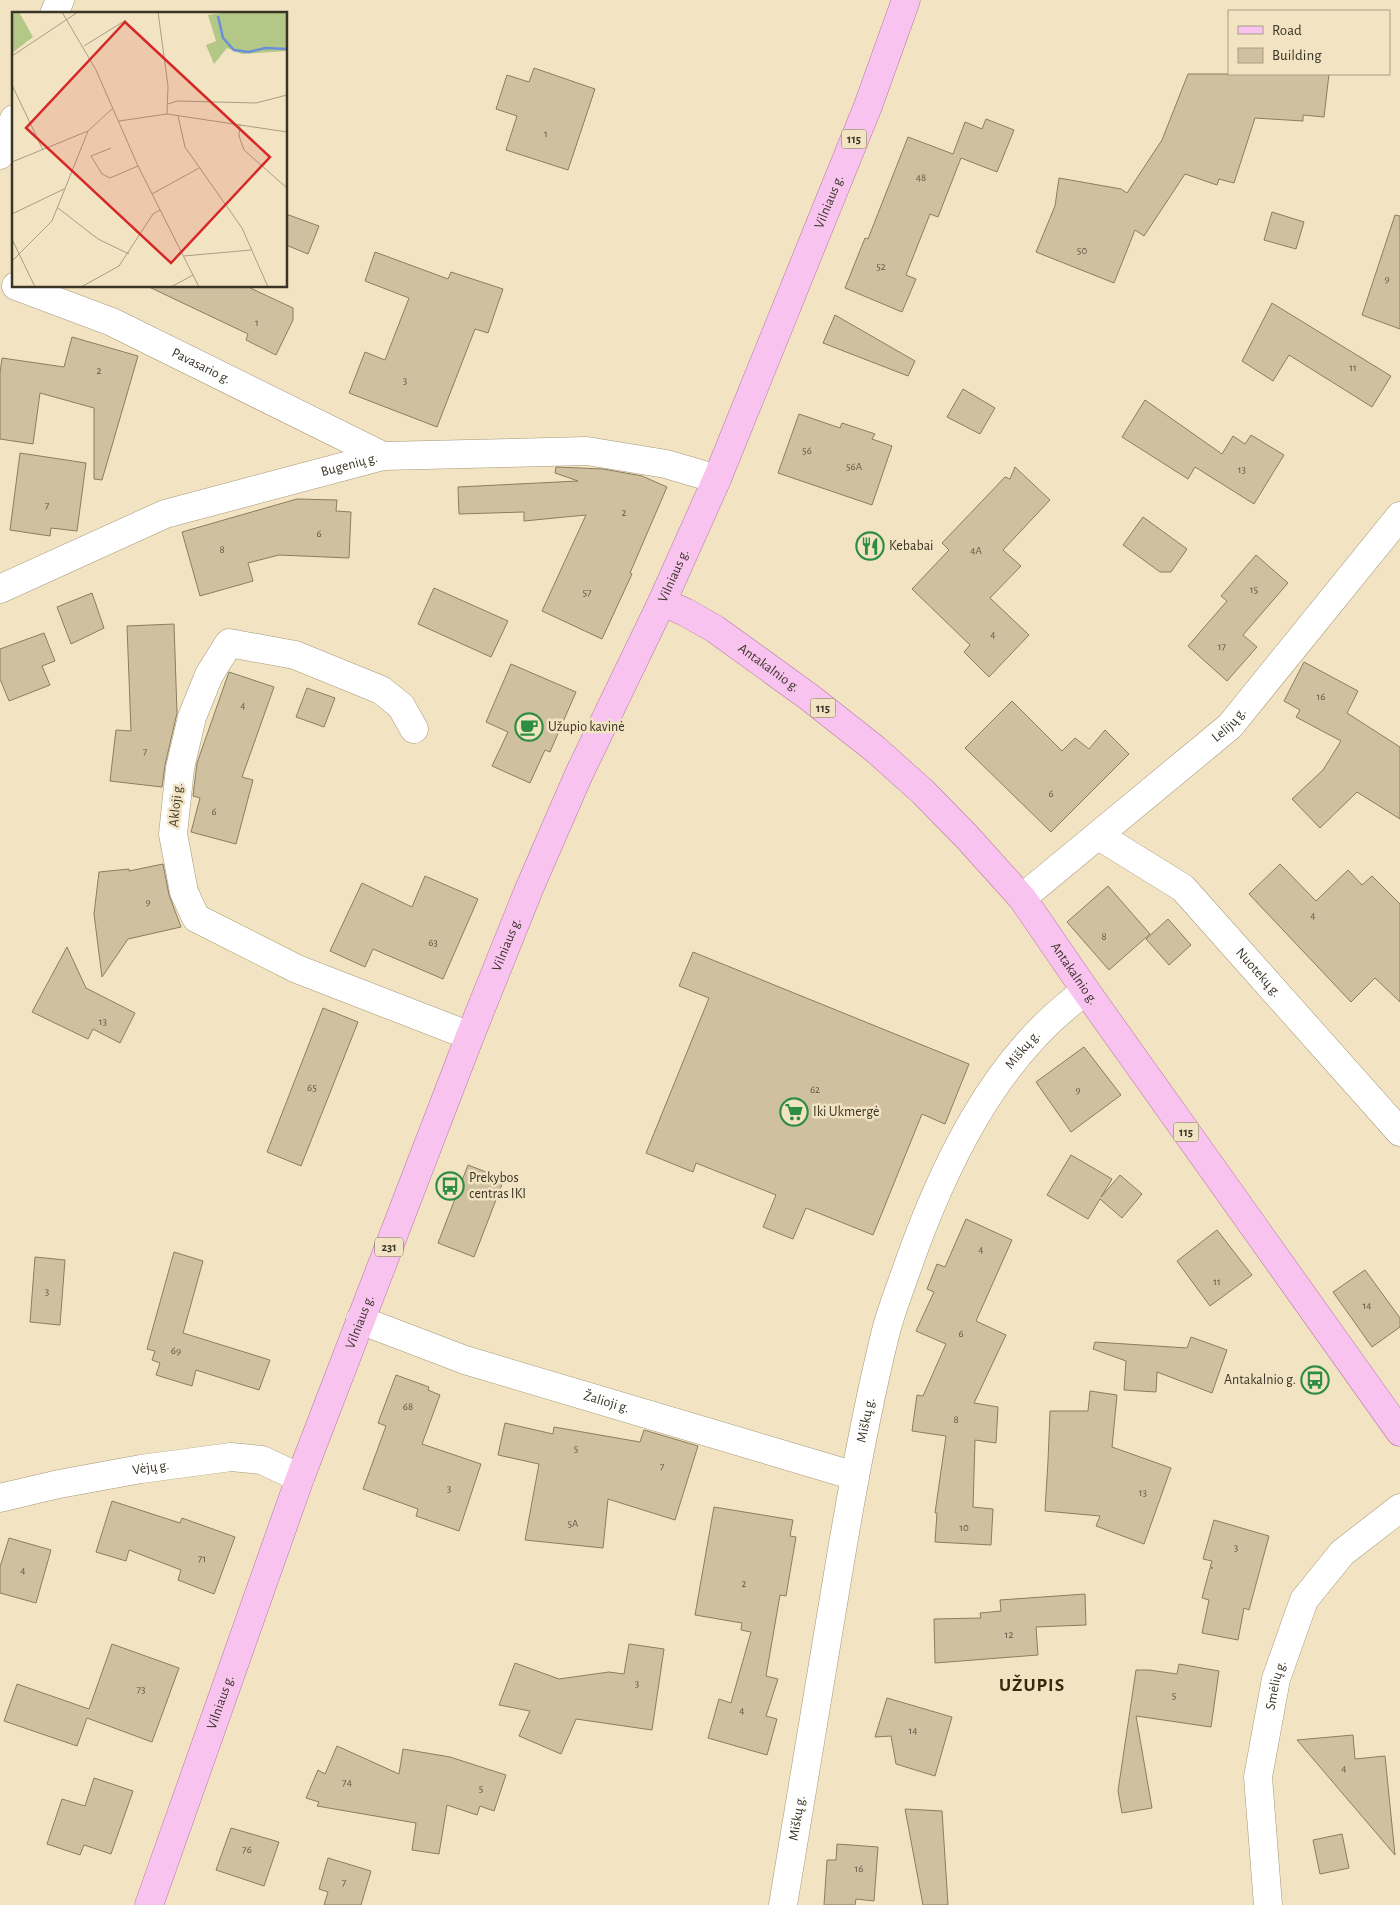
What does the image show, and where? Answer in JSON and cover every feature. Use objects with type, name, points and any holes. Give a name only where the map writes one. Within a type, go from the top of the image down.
[{"type":"main road","name":"Vilniaus g.","points":[[149,1905],[300,1478],[470,1036],[579,774],[662,602],[717,479],[868,106],[906,0]]},
{"type":"main road","name":"Antakalnio g.","points":[[662,602],[685,612],[715,629],[809,697],[875,749],[923,792],[1022,898],[1400,1432]]},
{"type":"street","points":[[55,12],[60,0]]},
{"type":"street","points":[[0,155],[12,124]]},
{"type":"street","name":"Pavasario g.","points":[[0,280],[12,285]]},
{"type":"street","name":"Pavasario g.","points":[[20,288],[112,322],[383,456]]},
{"type":"street","name":"Bugenių g.","points":[[0,589],[165,514],[383,456],[587,451],[666,464],[717,479]]},
{"type":"street","name":"Lelijų g.","points":[[1022,898],[1230,726],[1400,516]]},
{"type":"street","name":"Akloji g.","points":[[414,729],[401,706],[381,690],[295,655],[229,643],[209,675],[192,717],[180,768],[173,834],[184,892],[196,918],[297,969],[470,1036]]},
{"type":"street","name":"Nuotekų g.","points":[[1099,836],[1183,888],[1400,1132]]},
{"type":"street","name":"Miškų g.","points":[[783,1905],[855,1476],[885,1332],[916,1242],[957,1150],[1003,1073],[1042,1027],[1066,1004],[1086,991]]},
{"type":"street","name":"Žalioji g.","points":[[360,1320],[465,1360],[855,1476]]},
{"type":"street","name":"Vėjų g.","points":[[0,1498],[59,1484],[141,1469],[231,1457],[262,1460],[300,1478]]},
{"type":"street","name":"Smėlių g.","points":[[1268,1905],[1258,1777],[1276,1679],[1304,1600],[1342,1553],[1400,1508]]},
{"type":"building","points":[[534,68],[595,89],[568,170],[506,150],[517,116],[496,109],[507,75],[529,82]]},
{"type":"building","points":[[1188,74],[1329,75],[1324,117],[1303,115],[1303,121],[1255,118],[1234,183],[1219,179],[1217,185],[1185,174],[1144,236],[1135,230],[1114,283],[1036,252],[1055,206],[1059,178],[1121,189],[1127,193],[1162,140]]},
{"type":"building","points":[[986,119],[1014,130],[997,172],[961,158],[938,217],[930,214],[906,275],[916,279],[902,312],[845,288],[865,238],[868,239],[908,137],[953,154],[965,122],[982,129]]},
{"type":"building","points":[[1272,212],[1304,222],[1296,249],[1264,240]]},
{"type":"building","points":[[288,215],[319,226],[308,254],[288,246]]},
{"type":"building","points":[[1395,215],[1400,216],[1400,329],[1362,315]]},
{"type":"building","points":[[375,252],[448,279],[451,272],[503,289],[488,333],[475,329],[437,427],[349,393],[365,352],[385,360],[409,298],[365,281]]},
{"type":"building","points":[[151,288],[250,288],[293,308],[293,320],[276,355],[246,340],[248,334]]},
{"type":"building","points":[[1272,303],[1391,376],[1372,407],[1289,355],[1273,381],[1242,361]]},
{"type":"building","points":[[835,315],[915,361],[908,376],[823,343]]},
{"type":"building","points":[[72,337],[138,356],[102,480],[94,479],[94,408],[40,393],[33,444],[0,439],[0,373],[2,358],[64,367]]},
{"type":"building","points":[[963,389],[995,408],[980,434],[947,417]]},
{"type":"building","points":[[1145,400],[1222,454],[1233,436],[1245,444],[1251,435],[1284,455],[1254,504],[1195,467],[1188,479],[1122,437]]},
{"type":"building","points":[[799,414],[840,428],[842,423],[875,434],[872,439],[892,446],[872,505],[778,473]]},
{"type":"building","points":[[20,453],[86,463],[77,531],[51,528],[50,536],[10,530]]},
{"type":"building","points":[[556,467],[603,469],[642,476],[667,487],[630,573],[632,574],[602,639],[542,611],[586,515],[524,521],[524,512],[459,514],[458,487],[578,481],[555,473]]},
{"type":"building","points":[[1015,467],[1050,500],[1003,550],[1021,566],[990,598],[1029,635],[989,677],[964,652],[970,645],[912,589],[949,550],[942,543],[1005,477],[1010,479]]},
{"type":"building","points":[[297,499],[337,500],[336,511],[351,512],[349,558],[279,555],[248,563],[253,581],[200,596],[182,532]]},
{"type":"building","points":[[1143,517],[1187,549],[1171,572],[1160,572],[1123,545]]},
{"type":"building","points":[[1256,555],[1288,583],[1243,635],[1257,647],[1227,681],[1188,646],[1227,601],[1221,596]]},
{"type":"building","points":[[434,588],[508,621],[491,657],[418,624]]},
{"type":"building","points":[[92,593],[104,628],[71,644],[57,607]]},
{"type":"building","points":[[174,624],[177,713],[162,787],[110,781],[116,730],[131,731],[127,626]]},
{"type":"building","points":[[44,633],[55,661],[42,666],[50,685],[9,701],[0,679],[0,649]]},
{"type":"building","points":[[1304,662],[1358,691],[1347,713],[1400,747],[1400,819],[1357,792],[1320,828],[1292,799],[1323,770],[1341,741],[1296,717],[1300,710],[1284,701]]},
{"type":"building","name":"Užupio kavinė","points":[[511,664],[576,692],[550,752],[545,750],[530,783],[492,766],[508,732],[486,722]]},
{"type":"building","points":[[229,672],[274,687],[242,777],[253,780],[236,844],[191,832],[200,798],[193,796],[197,763]]},
{"type":"building","points":[[307,688],[335,698],[324,727],[296,717]]},
{"type":"building","points":[[1012,701],[1062,751],[1075,738],[1089,749],[1105,730],[1129,754],[1051,832],[965,748]]},
{"type":"building","points":[[163,864],[169,895],[181,927],[128,939],[102,977],[94,914],[99,872],[129,869],[129,871]]},
{"type":"building","points":[[1280,864],[1316,901],[1348,870],[1362,885],[1372,876],[1400,904],[1400,1002],[1375,978],[1351,1002],[1249,894]]},
{"type":"building","points":[[425,876],[478,899],[443,979],[373,949],[365,967],[330,951],[362,883],[412,907]]},
{"type":"building","points":[[1108,886],[1150,934],[1109,970],[1067,922]]},
{"type":"building","points":[[1168,919],[1191,945],[1169,965],[1146,939]]},
{"type":"building","points":[[67,947],[86,988],[135,1013],[120,1043],[93,1029],[88,1039],[32,1012]]},
{"type":"building","points":[[693,952],[969,1064],[945,1124],[922,1114],[873,1235],[806,1208],[793,1239],[763,1227],[776,1195],[696,1163],[693,1172],[646,1153],[709,998],[679,986]]},
{"type":"building","points":[[323,1008],[358,1022],[301,1166],[267,1152]]},
{"type":"building","points":[[1084,1047],[1121,1095],[1071,1132],[1036,1082]]},
{"type":"building","points":[[1071,1155],[1112,1179],[1101,1197],[1120,1175],[1142,1194],[1122,1218],[1100,1199],[1088,1219],[1047,1195]]},
{"type":"building","points":[[468,1165],[504,1179],[474,1257],[438,1243]]},
{"type":"building","points":[[966,1219],[1012,1240],[976,1321],[1006,1335],[974,1403],[998,1407],[996,1443],[975,1440],[973,1507],[993,1509],[991,1545],[935,1542],[937,1513],[935,1513],[946,1436],[912,1431],[917,1395],[923,1396],[946,1344],[916,1331],[934,1292],[927,1289],[937,1264],[945,1267]]},
{"type":"building","points":[[1217,1230],[1252,1275],[1210,1306],[1177,1261]]},
{"type":"building","points":[[174,1252],[203,1261],[183,1333],[270,1360],[259,1390],[196,1370],[192,1386],[156,1375],[160,1363],[152,1360],[155,1351],[147,1349]]},
{"type":"building","points":[[35,1257],[65,1260],[60,1325],[30,1322]]},
{"type":"building","points":[[1365,1270],[1400,1318],[1400,1327],[1372,1347],[1333,1292]]},
{"type":"building","points":[[1191,1337],[1227,1350],[1212,1393],[1157,1372],[1156,1392],[1124,1390],[1126,1361],[1093,1349],[1095,1342],[1187,1348]]},
{"type":"building","points":[[396,1375],[429,1387],[428,1390],[440,1395],[422,1444],[481,1464],[459,1531],[416,1516],[418,1509],[363,1489],[386,1426],[378,1423]]},
{"type":"building","points":[[1090,1391],[1117,1395],[1112,1447],[1171,1468],[1144,1544],[1096,1526],[1100,1516],[1045,1511],[1050,1411],[1088,1411]]},
{"type":"building","points":[[505,1423],[553,1434],[554,1427],[640,1442],[644,1430],[698,1446],[675,1520],[608,1499],[603,1548],[525,1540],[539,1464],[498,1455]]},
{"type":"building","points":[[112,1501],[180,1523],[182,1518],[235,1537],[214,1594],[178,1580],[181,1570],[129,1550],[126,1561],[96,1552]]},
{"type":"building","points":[[714,1507],[793,1520],[790,1536],[796,1537],[786,1596],[780,1595],[766,1676],[778,1679],[766,1716],[777,1719],[767,1755],[708,1738],[719,1699],[731,1703],[751,1632],[741,1630],[742,1623],[695,1615]]},
{"type":"building","points":[[1214,1520],[1269,1536],[1249,1610],[1244,1608],[1238,1640],[1202,1633],[1209,1600],[1202,1598],[1210,1568],[1213,1568],[1210,1567],[1212,1561],[1203,1559]]},
{"type":"building","points":[[9,1538],[51,1550],[36,1603],[0,1593],[0,1567]]},
{"type":"building","points":[[1085,1594],[1086,1625],[1036,1627],[1038,1655],[935,1663],[934,1619],[981,1618],[980,1613],[1001,1611],[1000,1600]]},
{"type":"building","points":[[112,1644],[179,1668],[152,1742],[87,1718],[77,1746],[4,1721],[17,1684],[89,1709]]},
{"type":"building","points":[[629,1644],[664,1649],[652,1730],[576,1719],[561,1754],[519,1736],[530,1711],[499,1705],[515,1663],[559,1679],[609,1672],[624,1674]]},
{"type":"building","points":[[1179,1664],[1219,1671],[1211,1727],[1136,1716],[1152,1808],[1122,1813],[1118,1791],[1136,1670],[1177,1674]]},
{"type":"building","points":[[887,1698],[952,1717],[935,1776],[896,1764],[891,1736],[875,1737]]},
{"type":"building","points":[[1353,1735],[1355,1759],[1385,1756],[1395,1855],[1297,1740]]},
{"type":"building","points":[[337,1746],[399,1774],[403,1749],[450,1757],[506,1775],[494,1811],[480,1806],[477,1815],[447,1805],[439,1854],[412,1850],[416,1823],[317,1806],[319,1802],[306,1798],[318,1770],[325,1774]]},
{"type":"building","points":[[94,1778],[133,1791],[111,1854],[84,1845],[80,1855],[47,1844],[62,1799],[85,1806]]},
{"type":"building","points":[[905,1809],[942,1811],[948,1905],[923,1905]]},
{"type":"building","points":[[231,1828],[279,1842],[264,1886],[216,1870]]},
{"type":"building","points":[[1342,1834],[1349,1868],[1320,1874],[1313,1840]]},
{"type":"building","points":[[837,1844],[878,1847],[874,1901],[856,1899],[855,1905],[824,1905],[827,1860],[836,1860]]},
{"type":"building","points":[[328,1858],[371,1871],[361,1905],[324,1905],[328,1892],[319,1889]]},
{"type":"place","name":"Kebabai","points":[[870,546]]},
{"type":"place","name":"Užupio kavinė","points":[[529,727]]},
{"type":"place","name":"Iki Ukmergė","points":[[794,1112]]},
{"type":"place","name":"Prekybos centras IKI","points":[[450,1186]]},
{"type":"place","name":"Antakalnio g.","points":[[1315,1380]]},
{"type":"district","name":"UŽUPIS","points":[[1032,1685]]}]
